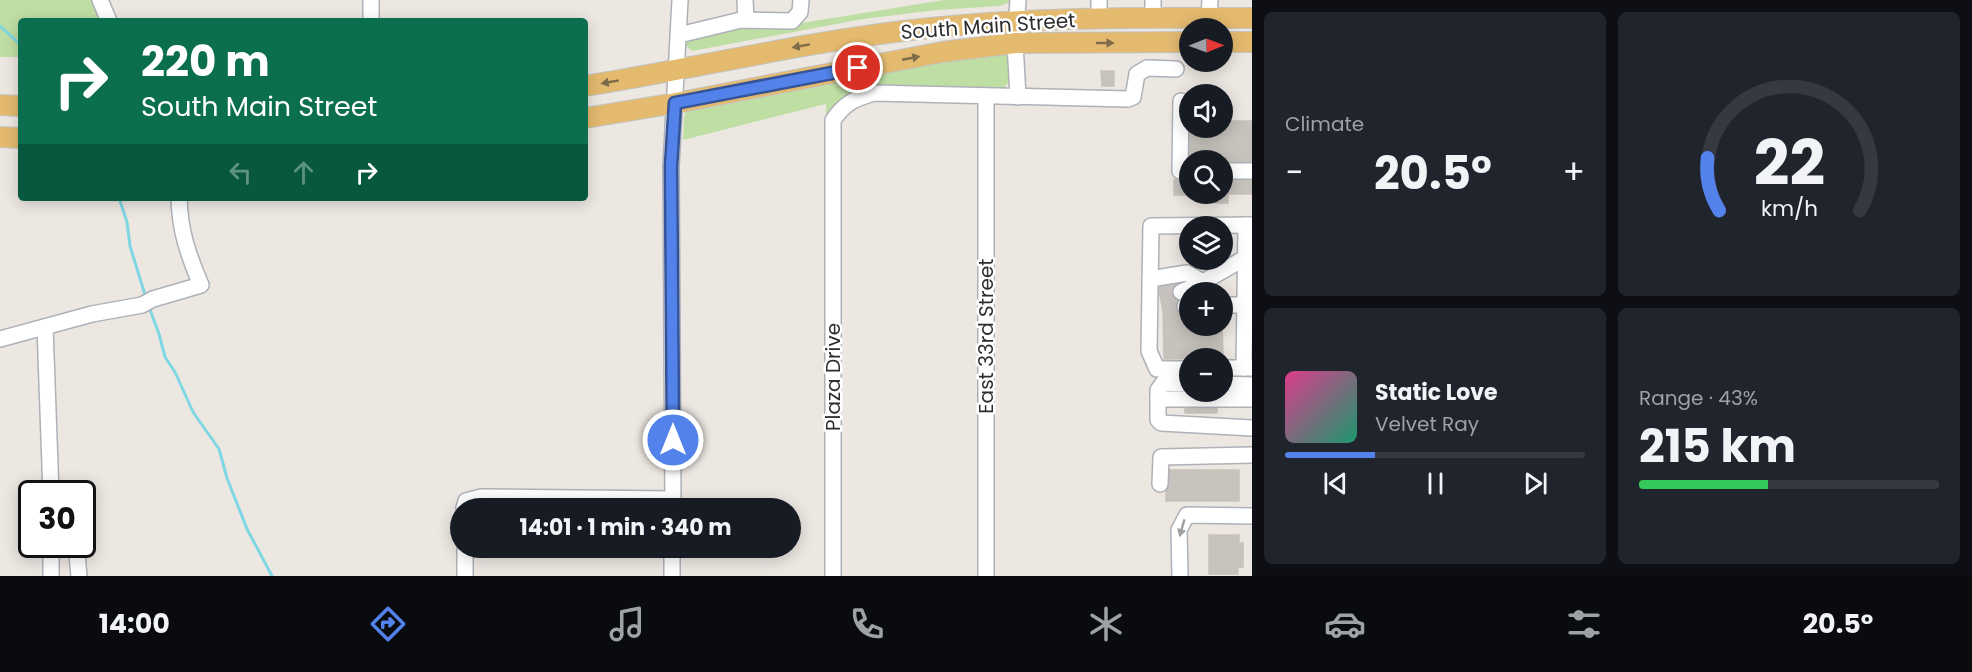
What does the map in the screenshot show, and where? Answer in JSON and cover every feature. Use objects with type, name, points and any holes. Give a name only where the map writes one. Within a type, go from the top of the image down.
[{"type":"main road","name":"South Main Street","points":[[588,85],[807,45],[891,33],[1017,21],[1099,9],[1209,9],[1247,14]]},
{"type":"main road","name":"South Main Street","points":[[588,118],[942,52],[1015,43],[1179,42]]},
{"type":"main road","points":[[1233,42],[1252,42]]},
{"type":"main road","points":[[1233,44],[1252,49]]},
{"type":"main road","points":[[0,105],[18,106]]},
{"type":"main road","points":[[0,137],[18,138]]},
{"type":"street","points":[[100,0],[108,18]]},
{"type":"street","points":[[370,18],[371,0]]},
{"type":"street","points":[[673,498],[671,166],[680,0]]},
{"type":"street","points":[[745,0],[746,20]]},
{"type":"street","points":[[679,35],[746,20],[792,21],[800,12],[801,0]]},
{"type":"street","points":[[1018,0],[1015,43],[1018,97]]},
{"type":"street","name":"Plaza Drive","points":[[833,576],[833,120],[843,106],[874,93],[1128,99],[1133,97],[1137,74],[1147,68],[1176,69]]},
{"type":"street","name":"East 33rd Street","points":[[986,96],[986,576]]},
{"type":"street","points":[[1233,171],[1252,171]]},
{"type":"street","points":[[0,339],[147,302],[201,285],[189,257],[180,225],[179,201]]},
{"type":"street","points":[[1179,369],[1156,369],[1149,351],[1157,305],[1150,279],[1151,226],[1249,225],[1245,305],[1248,368]]},
{"type":"street","points":[[1212,282],[1249,260]]},
{"type":"street","points":[[1150,279],[1187,273],[1198,282]]},
{"type":"street","points":[[1233,305],[1245,305]]},
{"type":"street","points":[[45,327],[50,480]]},
{"type":"street","points":[[1179,384],[1163,383],[1158,390],[1158,420],[1161,423],[1247,428]]},
{"type":"street","points":[[1233,384],[1252,385]]},
{"type":"street","points":[[1158,399],[1252,399]]},
{"type":"street","points":[[1160,484],[1161,457],[1252,455]]},
{"type":"street","points":[[472,498],[512,498]]},
{"type":"street","points":[[1180,576],[1179,530],[1187,515],[1252,516]]},
{"type":"street","points":[[51,558],[51,576]]},
{"type":"street","points":[[77,558],[79,576]]},
{"type":"street","points":[[465,558],[465,576]]},
{"type":"street","points":[[672,558],[672,576]]},
{"type":"green space","points":[[0,0],[95,0],[103,18],[18,18],[18,57],[0,57]]},
{"type":"green space","points":[[944,0],[1010,0],[1009,3],[999,6],[937,10],[863,19],[692,51],[686,46],[684,39],[744,23],[795,24]]},
{"type":"green space","points":[[1007,53],[1010,80],[1003,90],[890,88],[826,120],[826,104],[683,140],[687,108],[925,59]]},
{"type":"building","points":[[1101,71],[1114,71],[1114,86],[1102,86]]},
{"type":"building","points":[[1233,121],[1252,121],[1252,168],[1233,168],[1233,150],[1184,150],[1184,138],[1233,138]]},
{"type":"building","points":[[1174,180],[1179,180],[1179,195],[1174,195]]},
{"type":"building","points":[[1233,180],[1252,180],[1252,194],[1233,194]]},
{"type":"building","points":[[1178,275],[1179,311],[1163,311],[1157,279]]},
{"type":"building","points":[[1163,311],[1179,311],[1179,336],[1222,336],[1223,348],[1179,348],[1179,359],[1164,359]]},
{"type":"building","points":[[1185,402],[1217,402],[1217,413],[1185,413]]},
{"type":"building","points":[[1166,470],[1239,470],[1239,501],[1166,501]]},
{"type":"building","points":[[1209,535],[1239,535],[1239,543],[1243,543],[1243,567],[1238,567],[1238,574],[1209,574]]},
{"type":"waterway","points":[[0,26],[18,42]]},
{"type":"waterway","points":[[120,201],[127,222],[130,246],[146,298]]},
{"type":"waterway","points":[[149,307],[165,357],[175,372],[193,412],[219,449],[227,478],[247,529],[272,576]]},
{"type":"tunnel","points":[[1161,298],[1179,293]]},
{"type":"tunnel","points":[[1163,307],[1179,306]]},
{"type":"route","points":[[673,440],[671,166],[675,103],[858,68]]}]
